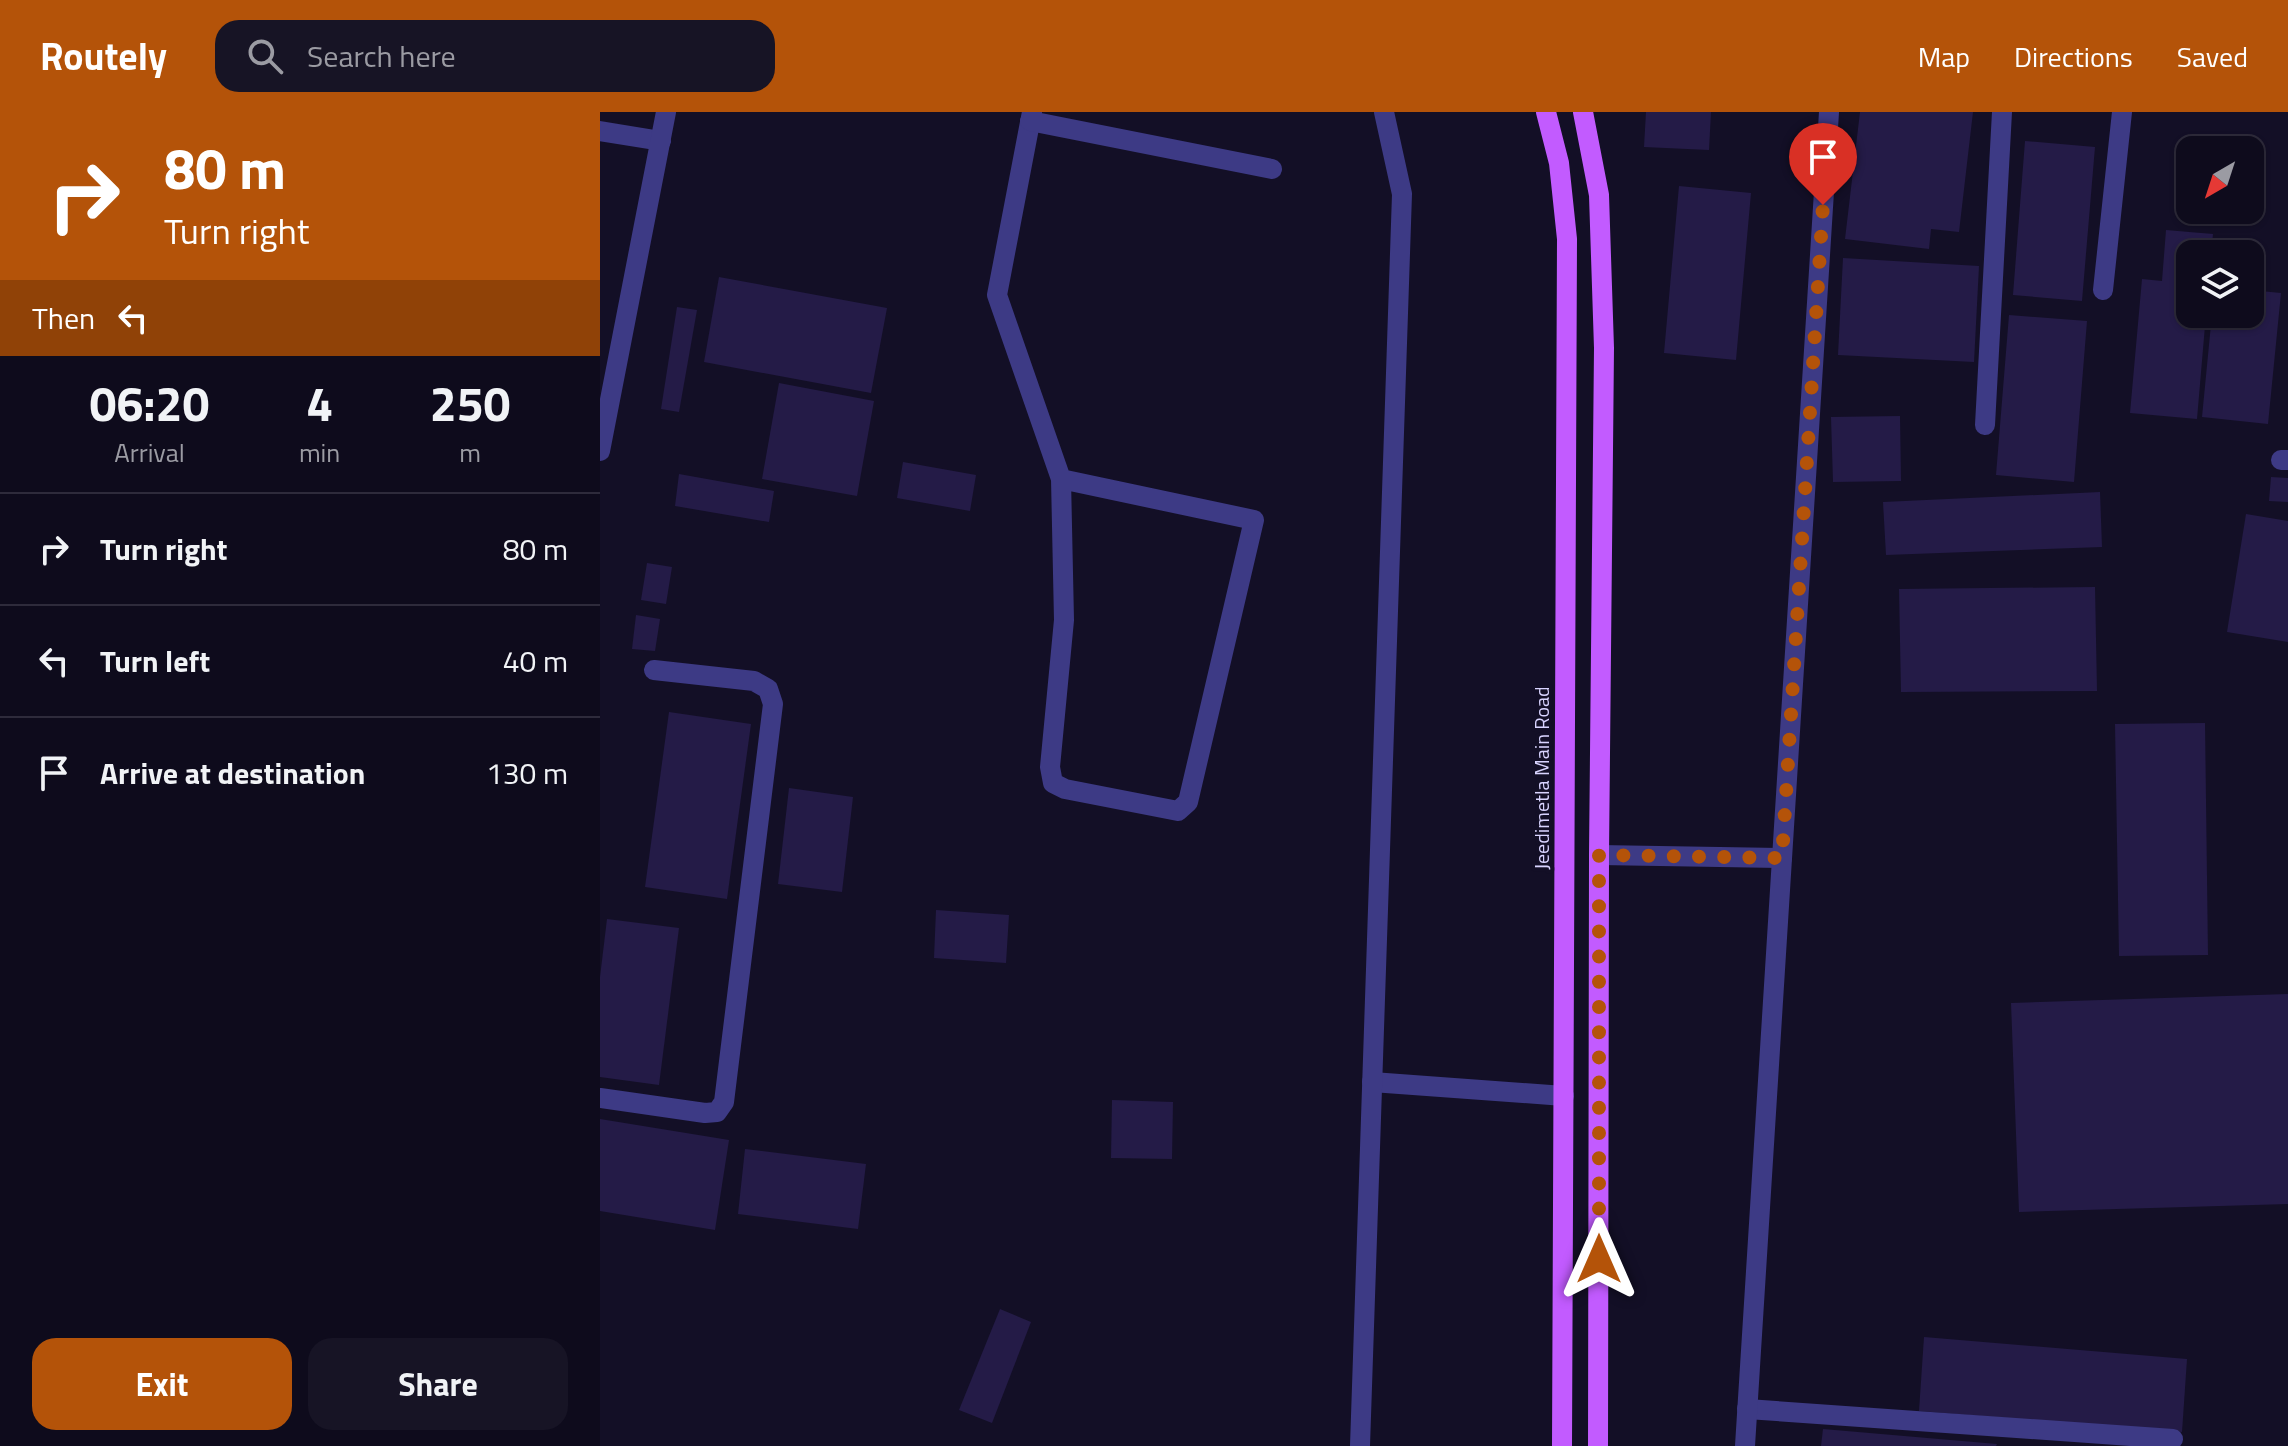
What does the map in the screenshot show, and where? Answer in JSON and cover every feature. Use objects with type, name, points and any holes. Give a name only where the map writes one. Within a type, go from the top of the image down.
[{"type":"main road","name":"Jeedimetla Main Road","points":[[1546,112],[1559,163],[1567,239],[1562,1446]]},
{"type":"main road","points":[[1583,112],[1595,168],[1603,243],[1598,1446]]},
{"type":"street","points":[[600,451],[666,112]]},
{"type":"street","points":[[1360,1446],[1402,194],[1384,112]]},
{"type":"street","points":[[1745,1446],[1829,112]]},
{"type":"street","points":[[1985,425],[2002,112]]},
{"type":"street","points":[[2103,290],[2122,112]]},
{"type":"street","points":[[1061,479],[1254,520],[1188,802],[1178,811],[1065,789],[1053,783],[1050,767],[1064,620],[1061,479],[997,295],[1031,117],[1272,169]]},
{"type":"street","points":[[600,131],[661,141]]},
{"type":"street","points":[[600,1098],[705,1113],[717,1112],[724,1102],[773,704],[768,689],[754,681],[654,670]]},
{"type":"street","points":[[1599,855],[1782,858]]},
{"type":"street","points":[[1372,1082],[1564,1096]]},
{"type":"street","points":[[1747,1409],[2173,1439]]},
{"type":"building","points":[[1646,112],[1711,112],[1709,150],[1644,147]]},
{"type":"building","points":[[1860,112],[1973,112],[1959,232],[1931,229],[1929,249],[1845,239]]},
{"type":"building","points":[[2025,141],[2095,147],[2082,301],[2013,295]]},
{"type":"building","points":[[1679,186],[1751,193],[1736,360],[1664,353]]},
{"type":"building","points":[[2166,230],[2213,234],[2212,240],[2176,240],[2176,328],[2205,328],[2197,419],[2130,413],[2142,279],[2162,281]]},
{"type":"building","points":[[1843,258],[1979,266],[1974,362],[1838,355]]},
{"type":"building","points":[[719,277],[887,308],[871,393],[704,362]]},
{"type":"building","points":[[2264,291],[2281,293],[2268,424],[2202,417],[2211,328],[2264,328]]},
{"type":"building","points":[[677,307],[697,310],[679,412],[661,409]]},
{"type":"building","points":[[2009,315],[2087,321],[2074,482],[1996,475]]},
{"type":"building","points":[[779,383],[874,401],[857,496],[762,479]]},
{"type":"building","points":[[1900,416],[1901,481],[1833,482],[1831,417]]},
{"type":"building","points":[[903,462],[976,475],[970,511],[897,498]]},
{"type":"building","points":[[679,474],[774,491],[769,522],[675,506]]},
{"type":"building","points":[[2271,477],[2288,478],[2288,502],[2269,501]]},
{"type":"building","points":[[2100,492],[2102,547],[1886,555],[1883,502]]},
{"type":"building","points":[[2246,514],[2288,521],[2288,642],[2227,632]]},
{"type":"building","points":[[647,563],[672,567],[666,604],[641,600]]},
{"type":"building","points":[[2095,587],[2097,691],[1901,692],[1899,589]]},
{"type":"building","points":[[636,615],[660,619],[655,651],[632,649]]},
{"type":"building","points":[[669,712],[751,724],[727,899],[645,887]]},
{"type":"building","points":[[2205,723],[2208,955],[2119,956],[2115,724]]},
{"type":"building","points":[[789,788],[853,797],[842,892],[778,884]]},
{"type":"building","points":[[936,910],[1009,915],[1006,963],[934,958]]},
{"type":"building","points":[[607,919],[679,928],[659,1085],[600,1077],[600,977]]},
{"type":"building","points":[[2288,994],[2288,1204],[2019,1212],[2011,1003]]},
{"type":"building","points":[[1112,1100],[1173,1102],[1172,1159],[1111,1158]]},
{"type":"building","points":[[600,1119],[729,1140],[715,1230],[600,1211]]},
{"type":"building","points":[[745,1149],[866,1164],[858,1229],[738,1214]]},
{"type":"building","points":[[1000,1309],[1031,1322],[992,1423],[959,1410]]},
{"type":"building","points":[[1924,1337],[2187,1359],[2182,1432],[1919,1411]]},
{"type":"building","points":[[1823,1429],[1997,1444],[1821,1446]]},
{"type":"route","points":[[1599,1259],[1599,855],[1782,858],[1823,205]]}]
